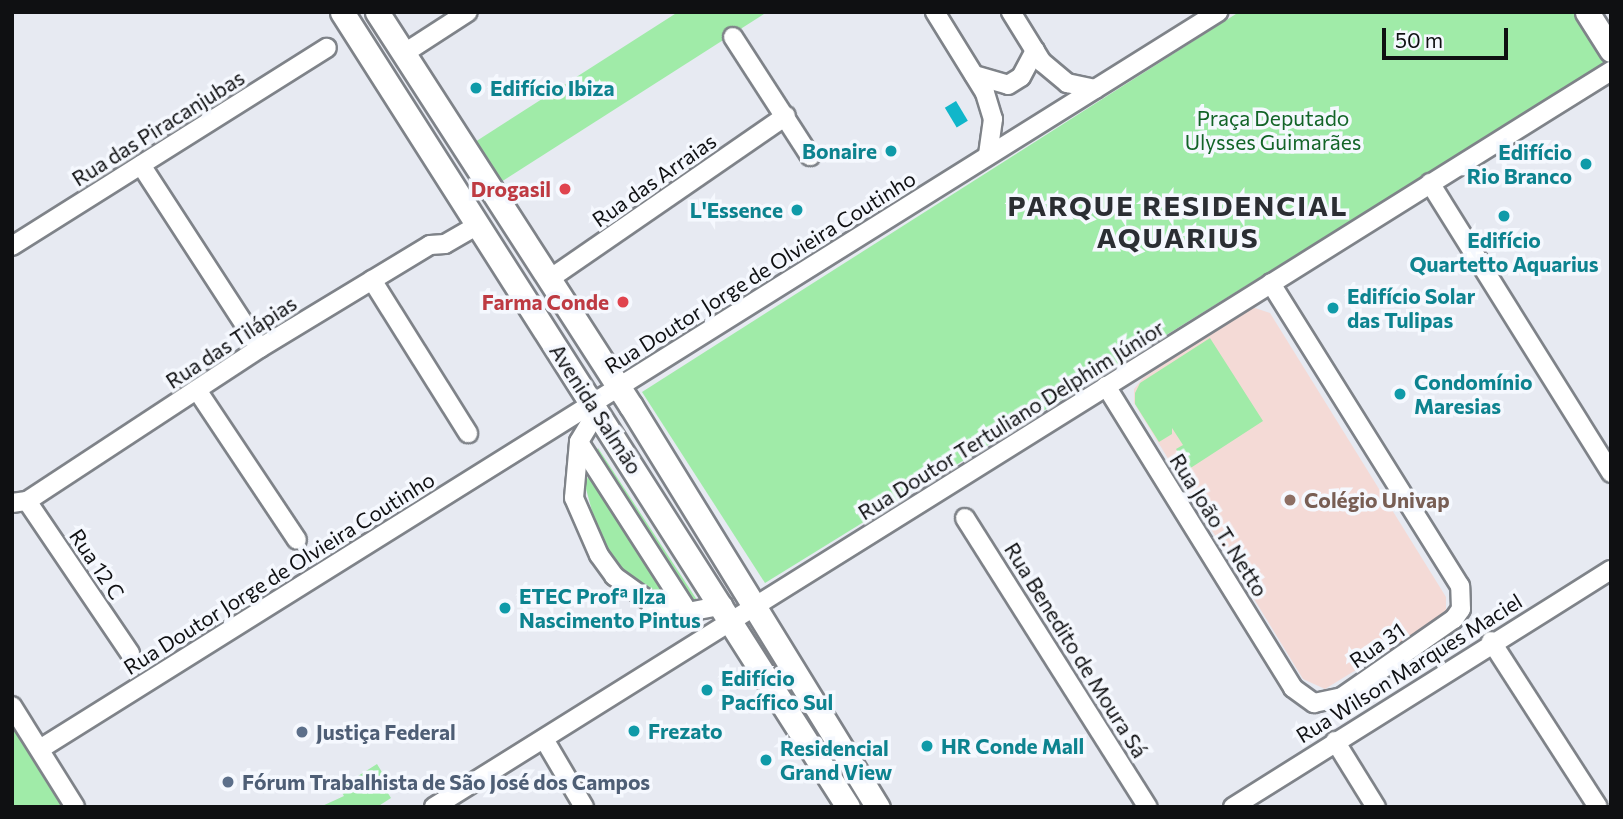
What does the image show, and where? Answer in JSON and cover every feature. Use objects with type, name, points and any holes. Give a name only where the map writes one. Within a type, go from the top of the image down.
[{"type":"street","name":"Avenida Salmão","points":[[342,12],[728,613],[848,807]]},
{"type":"street","name":"Avenida Salmão","points":[[377,12],[618,388],[878,807]]},
{"type":"street","points":[[403,54],[468,12]]},
{"type":"street","points":[[935,12],[974,75],[993,119],[988,156]]},
{"type":"street","points":[[1011,12],[1035,51],[1067,83],[1095,89]]},
{"type":"street","name":"Rua Doutor Jorge de Olvieira Coutinho","points":[[40,748],[596,407],[618,388],[1218,12]]},
{"type":"street","points":[[1587,12],[1611,51]]},
{"type":"street","points":[[733,37],[810,156]]},
{"type":"street","name":"Rua das Piracanjubas","points":[[12,246],[327,48]]},
{"type":"street","points":[[974,75],[1009,85],[1021,77],[1035,51]]},
{"type":"street","name":"Rua Doutor Tertuliano Delphim Júnior","points":[[434,807],[544,739],[728,613],[756,607],[1611,71]]},
{"type":"street","name":"Rua das Arraias","points":[[548,281],[786,116]]},
{"type":"street","points":[[141,165],[260,348]]},
{"type":"street","points":[[1430,183],[1611,473]]},
{"type":"street","name":"Rua das Tilápias","points":[[19,502],[372,280],[430,245],[445,244],[478,225]]},
{"type":"street","points":[[507,268],[532,282],[548,281]]},
{"type":"street","points":[[372,280],[468,433]]},
{"type":"street","name":"Rua 31","points":[[1271,283],[1461,586],[1461,609],[1454,619],[1342,697],[1314,703],[1293,688]]},
{"type":"street","name":"Rua João T. Netto","points":[[1107,386],[1293,688]]},
{"type":"street","points":[[197,390],[297,540]]},
{"type":"street","points":[[596,407],[579,442],[573,498],[599,555],[614,576],[649,601],[688,612],[728,613]]},
{"type":"street","points":[[579,442],[688,612]]},
{"type":"street","name":"Rua 12 C","points":[[19,502],[130,653]]},
{"type":"street","name":"Rua Benedito de Moura Sá","points":[[965,518],[1148,807]]},
{"type":"street","name":"Rua Wilson Marques Maciel","points":[[1233,807],[1492,641],[1611,570]]},
{"type":"street","points":[[1492,641],[1598,807]]},
{"type":"street","points":[[12,706],[75,807]]},
{"type":"street","points":[[544,739],[584,807]]},
{"type":"street","points":[[1335,741],[1376,807]]},
{"type":"shaded area","name":"Colégio Univap","points":[[1252,307],[1270,313],[1446,597],[1446,610],[1439,619],[1325,689],[1303,679],[1134,403],[1134,389],[1143,378]]},
{"type":"green space","points":[[678,12],[767,12],[501,182],[475,142]]},
{"type":"green space","name":"Praça Deputado Ulysses Guimarães","points":[[1239,12],[1577,12],[1608,62],[765,583],[642,392]]},
{"type":"green space","points":[[1210,338],[1263,421],[1189,469],[1176,449],[1183,445],[1172,428],[1172,434],[1159,442],[1135,404],[1135,393],[1140,383]]},
{"type":"green space","points":[[598,448],[697,600],[662,599],[618,568],[599,537],[585,485]]},
{"type":"green space","points":[[12,712],[68,807],[12,807]]},
{"type":"green space","points":[[377,764],[391,787],[386,790],[391,798],[377,807],[320,807],[344,796],[339,788]]},
{"type":"water","points":[[956,101],[968,121],[957,127],[945,108]]},
{"type":"place","name":"Edifício Ibiza","points":[[476,88]]},
{"type":"place","name":"Bonaire","points":[[891,151]]},
{"type":"place","name":"Edifício Rio Branco","points":[[1586,164]]},
{"type":"place","name":"Drogasil","points":[[565,189]]},
{"type":"place","name":"L'Essence","points":[[797,210]]},
{"type":"place","name":"Edifício Quartetto Aquarius","points":[[1504,216]]},
{"type":"place","name":"Farma Conde","points":[[623,302]]},
{"type":"place","name":"Edifício Solar das Tulipas","points":[[1333,308]]},
{"type":"place","name":"Condomínio Maresias","points":[[1400,394]]},
{"type":"place","name":"Colégio Univap","points":[[1290,500]]},
{"type":"place","name":"ETEC Profª Ilza Nascimento Pintus","points":[[505,608]]},
{"type":"place","name":"Edifício Pacífico Sul","points":[[707,690]]},
{"type":"place","name":"Frezato","points":[[634,731]]},
{"type":"place","name":"Justiça Federal","points":[[302,732]]},
{"type":"place","name":"HR Conde Mall","points":[[927,746]]},
{"type":"place","name":"Residencial Grand View","points":[[766,760]]},
{"type":"place","name":"Fórum Trabalhista de São José dos Campos","points":[[228,782]]},
{"type":"district","name":"PARQUE RESIDENCIAL AQUARIUS","points":[[1178,221]]}]
